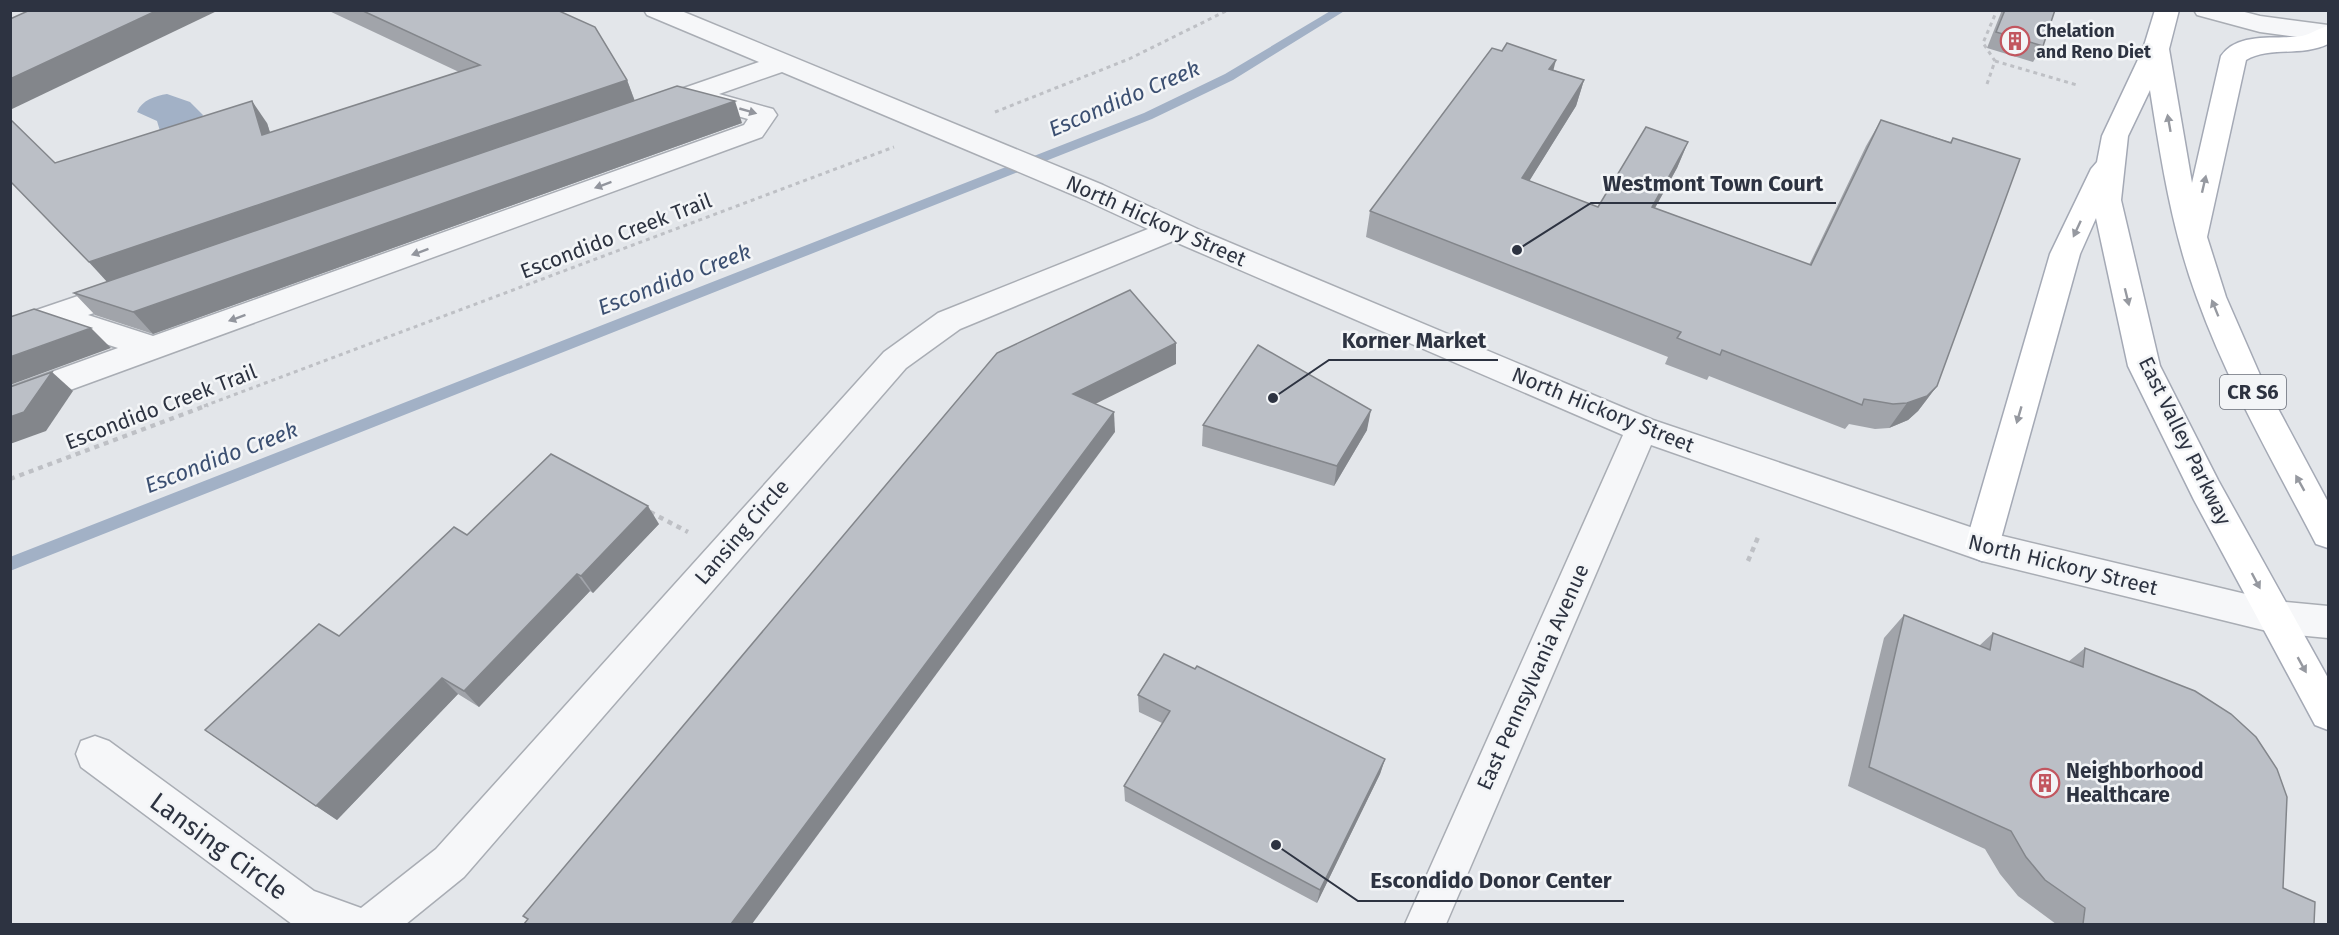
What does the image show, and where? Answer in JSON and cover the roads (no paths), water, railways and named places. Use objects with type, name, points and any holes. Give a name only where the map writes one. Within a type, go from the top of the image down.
[{"type":"main road","name":"East Valley Parkway","points":[[2167,10],[2156,49],[2115,136],[2110,157],[2107,200],[2144,366],[2206,490],[2328,713]]},
{"type":"main road","points":[[2194,242],[2198,212],[2234,56],[2249,47],[2294,47],[2317,42],[2328,33]]},
{"type":"main road","name":"East Valley Parkway","points":[[2156,49],[2181,198],[2211,297],[2244,375],[2328,534]]},
{"type":"main road","points":[[1982,546],[2066,254],[2110,157]]},
{"type":"street","name":"North Hickory Street","points":[[656,10],[1093,192],[1173,230],[1642,429],[1982,546],[2275,617],[2328,622]]},
{"type":"street","points":[[2206,10],[2260,24],[2328,33]]},
{"type":"street","points":[[662,104],[783,63]]},
{"type":"street","points":[[10,400],[753,131],[764,115],[692,94]]},
{"type":"street","name":"Lansing Circle","points":[[374,924],[450,863],[895,360],[949,321],[1173,230]]},
{"type":"street","points":[[10,331],[156,281]]},
{"type":"street","points":[[55,316],[153,348]]},
{"type":"street","name":"East Pennsylvania Avenue","points":[[1425,924],[1642,429]]},
{"type":"street","name":"Lansing Circle","points":[[95,754],[302,908],[350,924]]},
{"type":"water","points":[[167,94],[190,102],[203,115],[202,117],[160,131],[157,121],[137,112],[154,97]]},
{"type":"waterway","name":"Escondido Creek","points":[[10,564],[1148,116],[1229,77],[1341,10]]},
{"type":"place","name":"Chelation and Reno Diet","points":[[2015,41]]},
{"type":"place","name":"Westmont Town Court","points":[[1517,250]]},
{"type":"place","name":"Korner Market","points":[[1273,398]]},
{"type":"place","name":"Neighborhood Healthcare","points":[[2045,783]]},
{"type":"place","name":"Escondido Donor Center","points":[[1276,845]]}]
